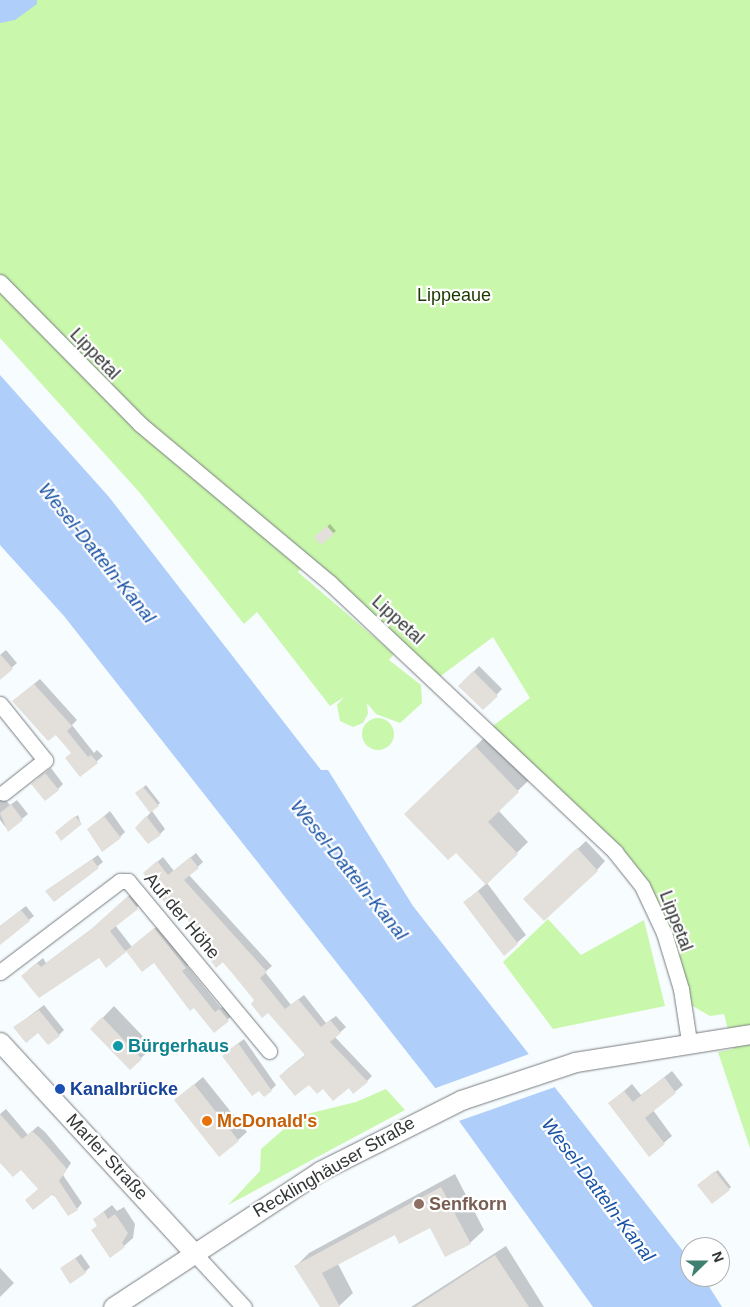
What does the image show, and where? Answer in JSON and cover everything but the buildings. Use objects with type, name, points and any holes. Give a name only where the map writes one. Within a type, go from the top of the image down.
[{"type":"main road","name":"Recklinghäuser Straße","points":[[113,1307],[320,1171],[401,1126],[484,1091],[575,1062],[689,1041],[750,1034]]},
{"type":"main road","name":"Marler Straße","points":[[0,1042],[194,1252]]},
{"type":"street","name":"Lippetal","points":[[0,282],[140,424],[330,583],[615,852],[642,886],[664,933],[680,989],[689,1041]]},
{"type":"street","points":[[0,704],[45,760],[3,793]]},
{"type":"street","name":"Auf der Höhe","points":[[0,972],[120,881],[128,881],[269,1051]]},
{"type":"street","points":[[194,1252],[244,1307]]},
{"type":"green space","name":"Lippeaue","points":[[0,0],[750,0],[750,1148],[718,1052],[733,1049],[724,1014],[710,1016],[689,1004],[665,919],[644,877],[490,728],[530,698],[493,637],[438,678],[149,426],[0,277]]},
{"type":"green space","points":[[0,288],[92,386],[303,565],[298,572],[394,654],[389,660],[421,685],[422,703],[400,723],[376,714],[367,703],[368,714],[363,723],[353,727],[340,721],[337,705],[344,697],[330,706],[257,612],[244,624],[140,493],[0,338]]},
{"type":"green space","points":[[378,718],[384,719],[389,723],[393,728],[393,740],[389,745],[384,749],[378,750],[372,749],[367,745],[363,740],[362,734],[363,728],[367,723],[372,719]]},
{"type":"green space","points":[[548,919],[581,955],[644,920],[665,1006],[553,1029],[503,962]]},
{"type":"green space","points":[[386,1089],[405,1110],[228,1205],[260,1171],[261,1149],[299,1116],[356,1102]]},
{"type":"water","points":[[0,0],[37,0],[37,4],[15,20],[0,23]]},
{"type":"water","name":"Wesel-Datteln-Kanal","points":[[0,375],[109,497],[321,770],[328,770],[413,906],[680,1247],[680,1287],[709,1287],[722,1307],[593,1307],[436,1089],[64,616],[0,545]]},
{"type":"pier","points":[[529,1054],[555,1087],[456,1122],[433,1089]]},
{"type":"place","name":"Bürgerhaus","points":[[118,1046]]},
{"type":"place","name":"Kanalbrücke","points":[[60,1089]]},
{"type":"place","name":"McDonald's","points":[[207,1121]]},
{"type":"place","name":"Senfkorn","points":[[419,1204]]}]
